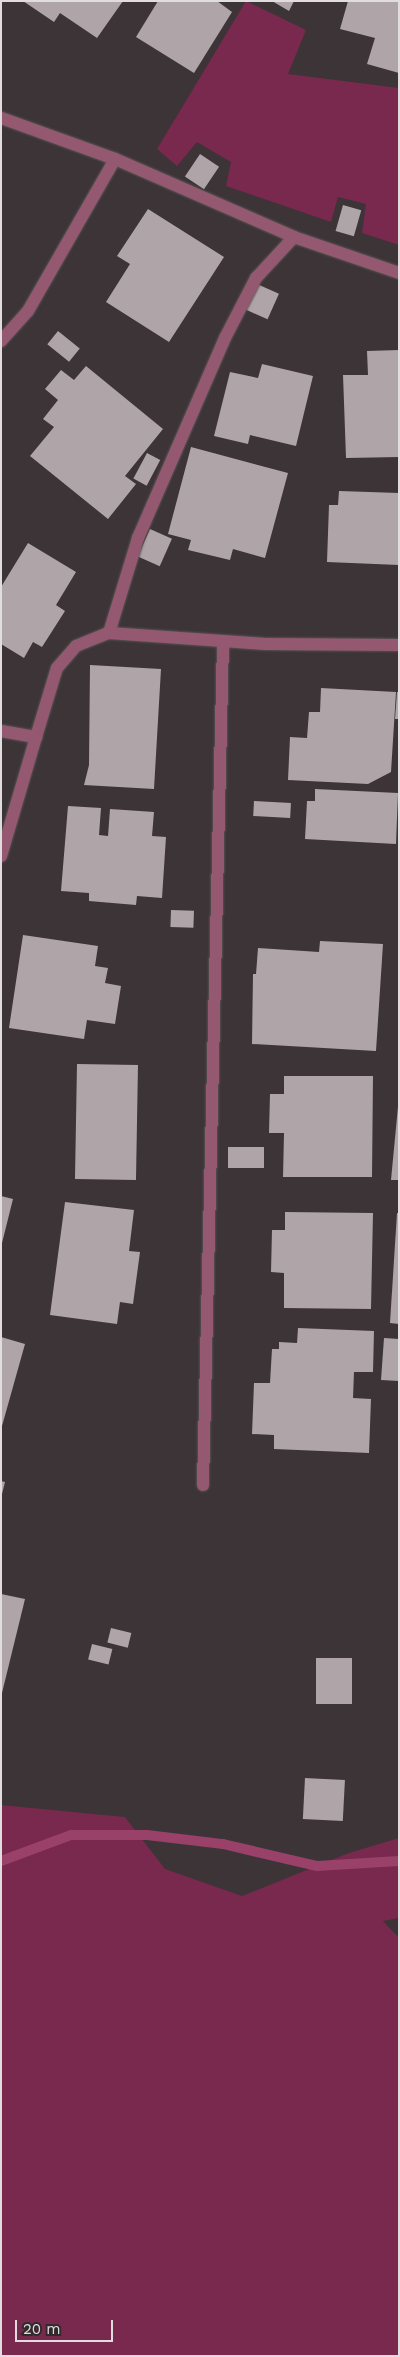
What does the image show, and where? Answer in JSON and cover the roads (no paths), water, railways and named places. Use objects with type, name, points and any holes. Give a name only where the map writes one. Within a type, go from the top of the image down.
[{"type":"street","points":[[1,118],[115,159],[294,237],[399,273]]},
{"type":"street","points":[[1,341],[28,311],[115,159]]},
{"type":"street","points":[[109,633],[138,538],[225,338],[256,278],[294,237]]},
{"type":"street","points":[[1,856],[57,668],[76,646],[109,633],[223,641],[399,645]]},
{"type":"street","points":[[203,1485],[223,641]]},
{"type":"street","points":[[1,731],[36,737]]},
{"type":"waterway","points":[[1,1861],[71,1835],[147,1835],[223,1844],[317,1866],[399,1861]]}]
